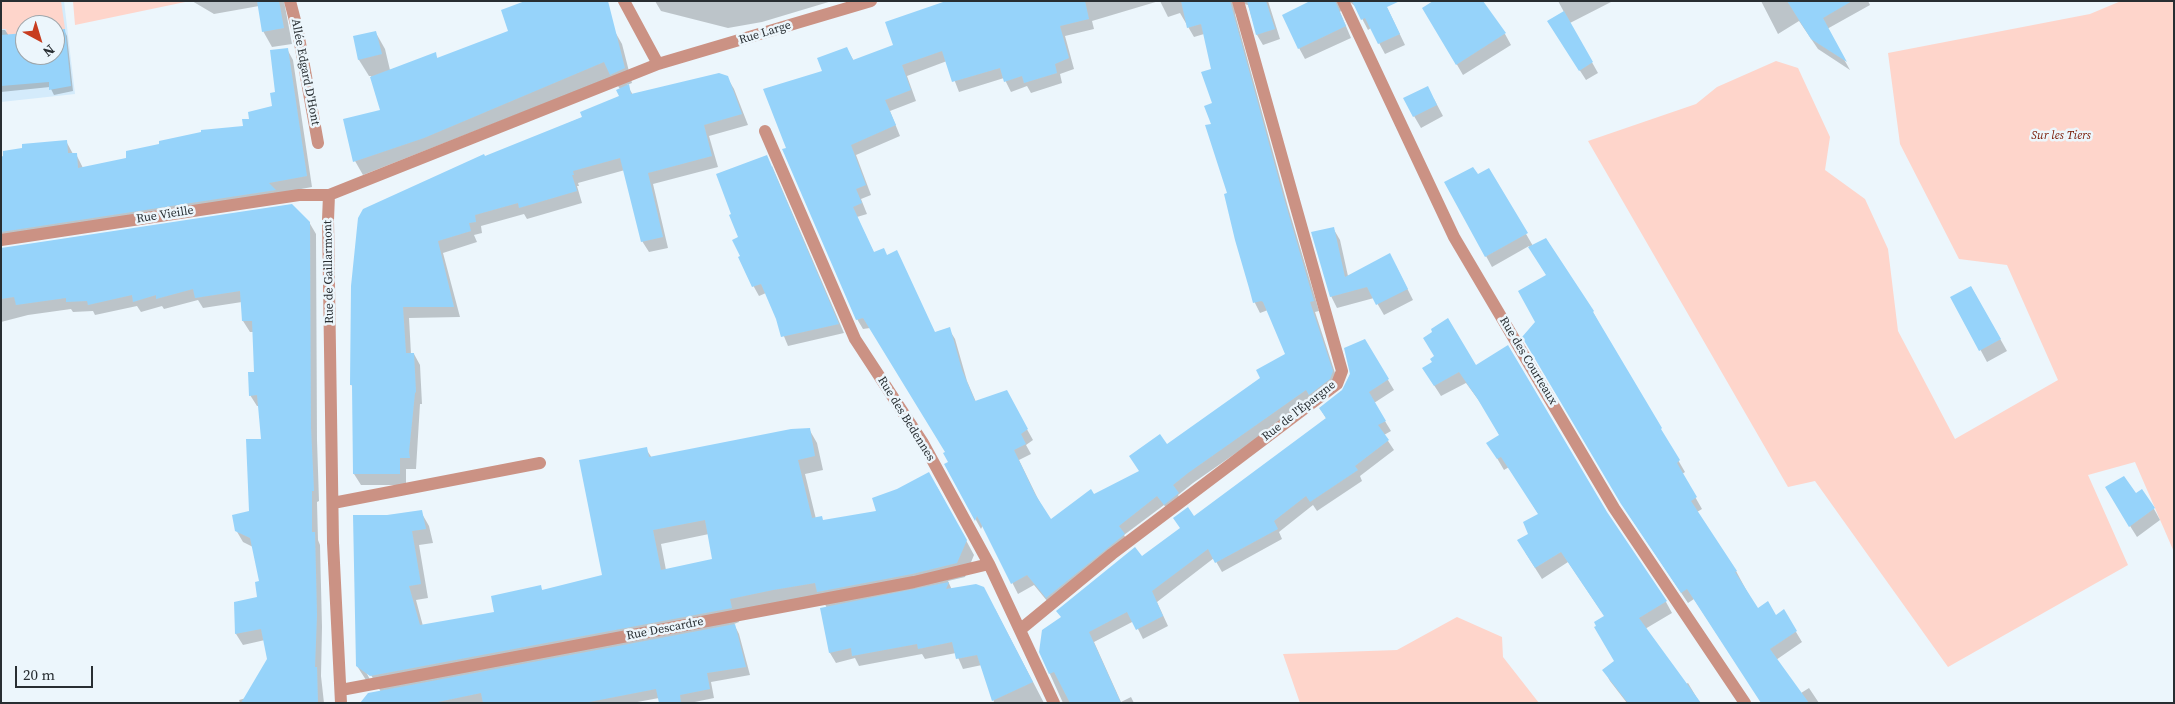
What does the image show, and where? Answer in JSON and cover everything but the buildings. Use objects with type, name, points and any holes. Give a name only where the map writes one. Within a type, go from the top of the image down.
[{"type":"street","name":"Allée Edgard D'Hont","points":[[290,1],[298,32],[318,143]]},
{"type":"street","points":[[330,195],[658,64],[624,1]]},
{"type":"street","name":"Rue Large","points":[[658,64],[871,1]]},
{"type":"street","name":"Rue de l'Épargne","points":[[1021,629],[1112,554],[1337,384],[1342,371],[1238,1]]},
{"type":"street","name":"Rue des Courteaux","points":[[1343,1],[1454,237],[1614,508],[1746,703]]},
{"type":"street","name":"Rue des Bedennes","points":[[764,131],[855,339],[923,444],[989,564],[1054,703]]},
{"type":"street","name":"Rue Vieille","points":[[1,240],[299,195],[330,195]]},
{"type":"street","name":"Rue de Gaillarmont","points":[[330,195],[328,220],[333,503],[341,697]]},
{"type":"street","points":[[333,503],[540,463]]},
{"type":"street","name":"Rue Descardre","points":[[341,697],[914,582],[989,564]]},
{"type":"shaded area","points":[[1,1],[64,1],[75,94],[1,102]]},
{"type":"green space","points":[[1,1],[61,1],[63,15],[15,15],[15,34],[7,35],[6,29],[1,29]]},
{"type":"green space","points":[[73,1],[190,1],[75,25]]},
{"type":"green space","name":"Sur les Tiers","points":[[2121,1],[2174,1],[2174,552],[2135,462],[2088,475],[2128,565],[1948,667],[1815,481],[1788,487],[1588,141],[1696,104],[1717,87],[1776,61],[1798,68],[1830,137],[1825,170],[1865,199],[1888,249],[1898,331],[1955,439],[2058,380],[2007,265],[1959,259],[1900,144],[1888,53],[2090,14]]},
{"type":"green space","points":[[1457,617],[1502,637],[1503,657],[1539,703],[1300,703],[1283,654],[1397,650]]}]
